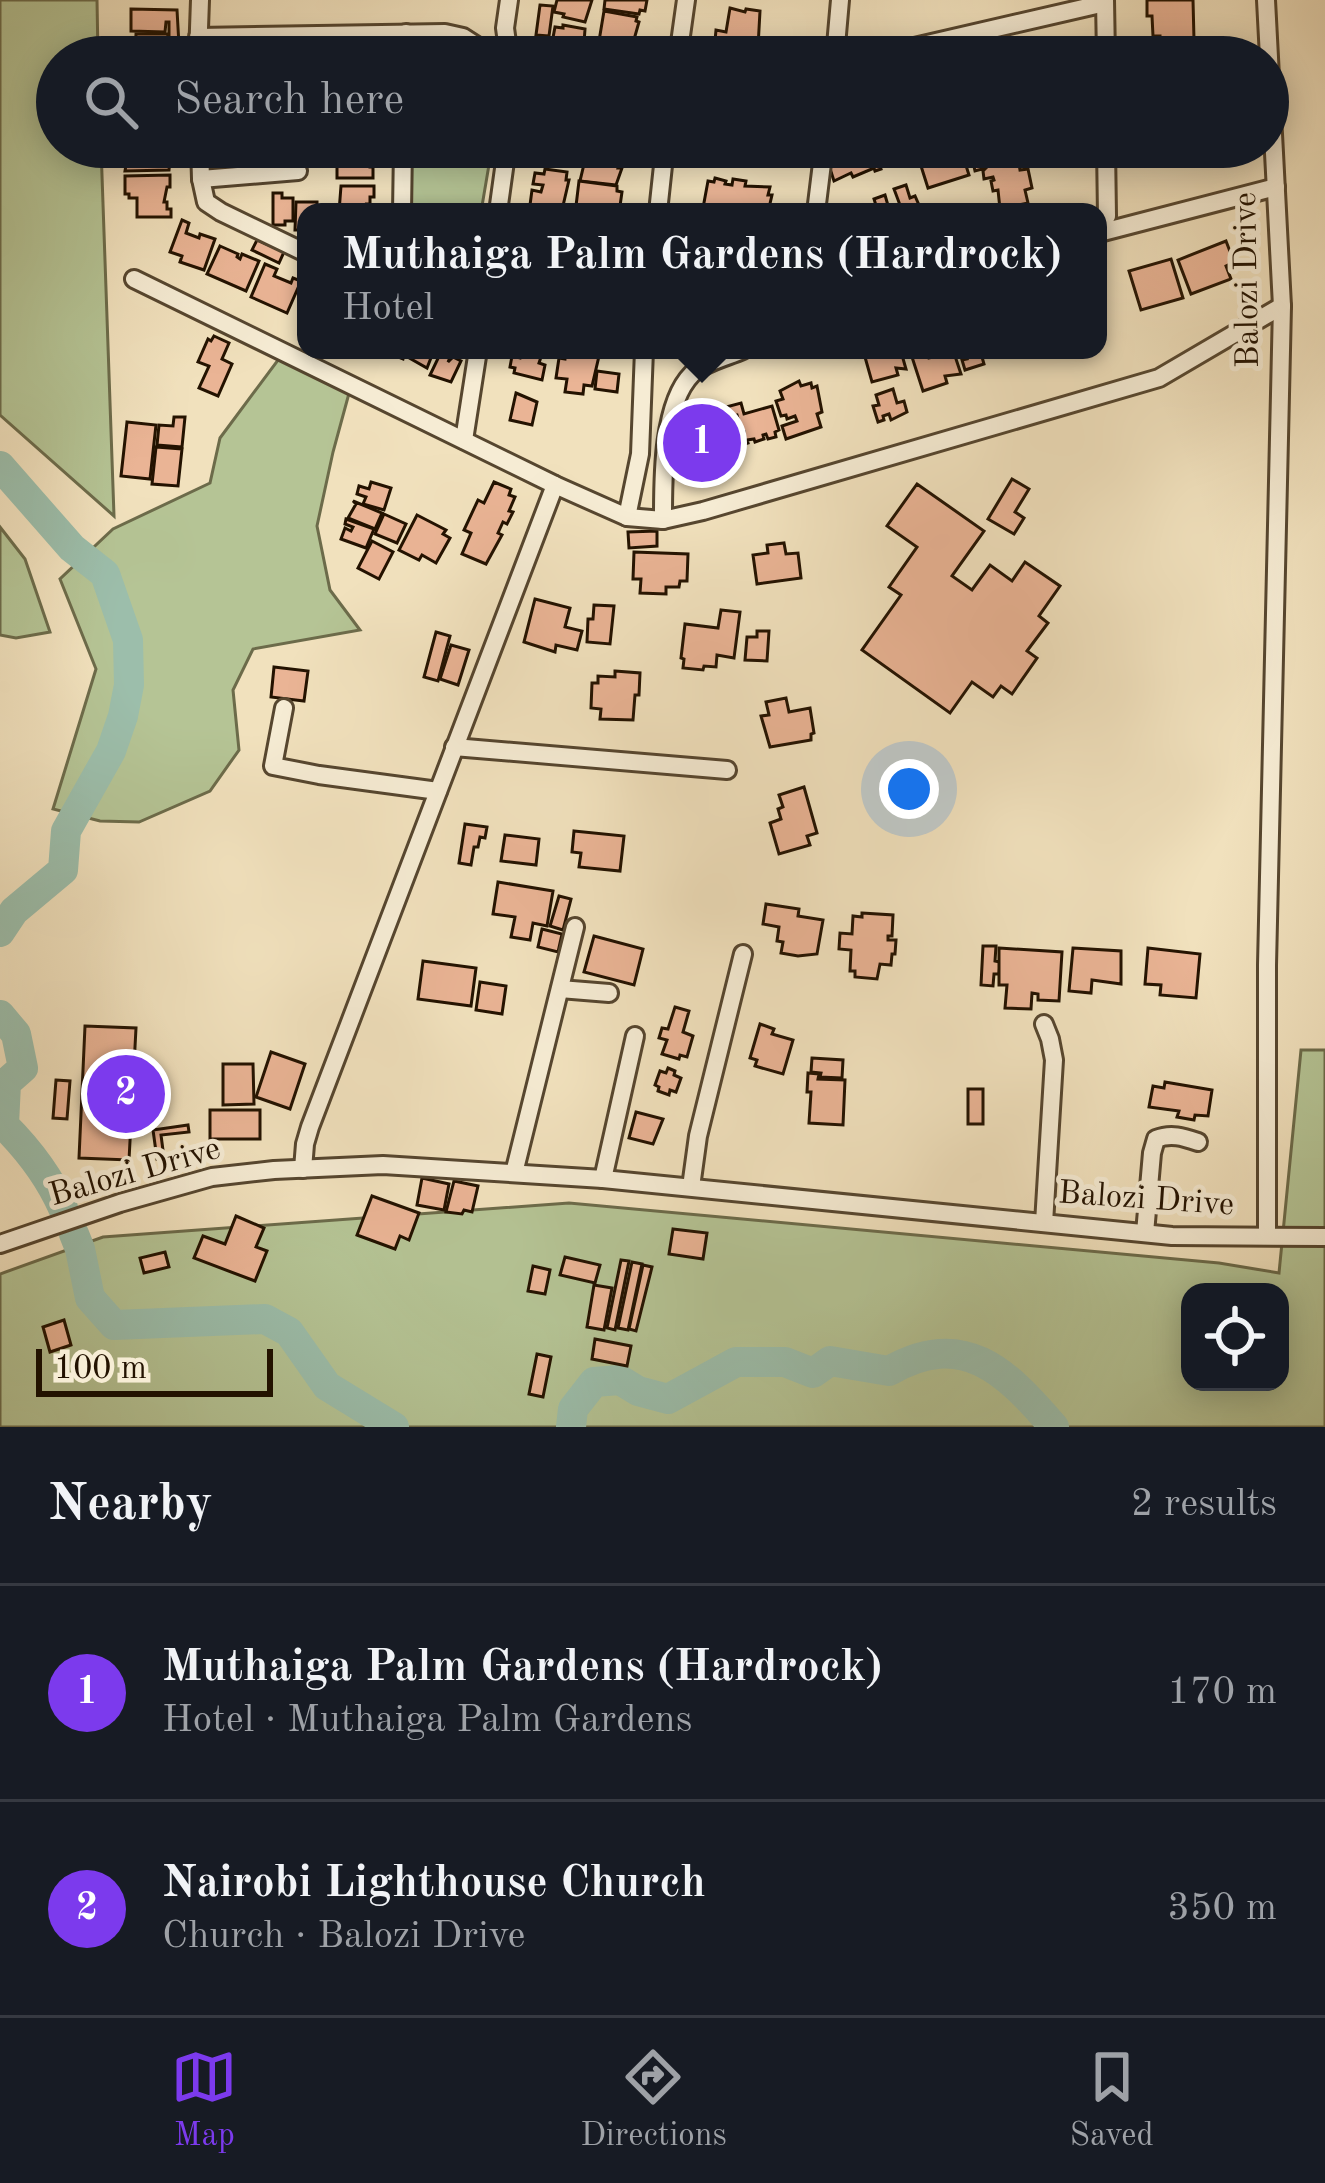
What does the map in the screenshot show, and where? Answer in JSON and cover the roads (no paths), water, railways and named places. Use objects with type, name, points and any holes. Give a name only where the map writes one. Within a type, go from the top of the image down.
[{"type":"street","points":[[198,36],[200,0]]},
{"type":"street","points":[[506,36],[509,0]]},
{"type":"street","points":[[681,36],[686,0]]},
{"type":"street","points":[[837,36],[840,0]]},
{"type":"street","name":"Balozi Drive","points":[[1266,0],[1268,36]]},
{"type":"street","points":[[959,36],[1105,1],[1106,36]]},
{"type":"street","points":[[250,36],[459,36]]},
{"type":"street","points":[[201,168],[206,202],[297,249]]},
{"type":"street","points":[[402,203],[403,168]]},
{"type":"street","points":[[499,203],[504,168]]},
{"type":"street","points":[[659,203],[663,168]]},
{"type":"street","points":[[817,203],[821,168]]},
{"type":"street","points":[[1106,168],[1107,203]]},
{"type":"street","name":"Balozi Drive","points":[[7,1242],[212,1177],[383,1166],[603,1179],[1207,1238],[1267,1236],[1267,965],[1282,306],[1275,168]]},
{"type":"street","points":[[201,178],[298,170]]},
{"type":"street","points":[[1107,231],[1276,187]]},
{"type":"street","points":[[134,279],[297,359]]},
{"type":"street","points":[[298,359],[627,517],[662,520],[1159,378],[1282,306]]},
{"type":"street","points":[[464,440],[477,359]]},
{"type":"street","points":[[627,517],[640,454],[644,359]]},
{"type":"street","points":[[662,520],[667,431],[683,388],[690,376],[722,359]]},
{"type":"street","points":[[303,1169],[310,1127],[555,485]]},
{"type":"street","points":[[284,708],[273,766],[438,790]]},
{"type":"street","points":[[454,747],[728,770]]},
{"type":"street","points":[[514,1173],[575,926]]},
{"type":"street","points":[[692,1187],[703,1113],[743,954]]},
{"type":"street","points":[[560,989],[609,993]]},
{"type":"street","points":[[1044,1024],[1054,1060],[1044,1223]]},
{"type":"street","points":[[603,1179],[635,1036]]},
{"type":"street","points":[[1145,1233],[1156,1139],[1167,1135],[1198,1142]]},
{"type":"street","points":[[1267,1236],[1325,1237]]},
{"type":"waterway","points":[[0,466],[72,548],[105,574],[128,640],[129,685],[111,751],[66,831],[63,870],[14,911],[0,932]]},
{"type":"waterway","points":[[0,1015],[16,1034],[23,1068],[6,1083],[4,1125],[37,1164],[63,1208]]},
{"type":"waterway","points":[[74,1234],[90,1298],[114,1325],[265,1319],[289,1332],[327,1386],[394,1427]]},
{"type":"waterway","points":[[571,1427],[573,1409],[594,1382],[620,1380],[638,1391],[668,1399],[736,1362],[785,1362],[813,1373],[830,1361],[889,1371],[939,1354],[961,1355],[1000,1373],[1054,1427]]},
{"type":"place","name":"Muthaiga Palm Gardens (Hardrock)","points":[[702,443]]},
{"type":"place","name":"Nairobi Lighthouse Church","points":[[126,1094]]}]
